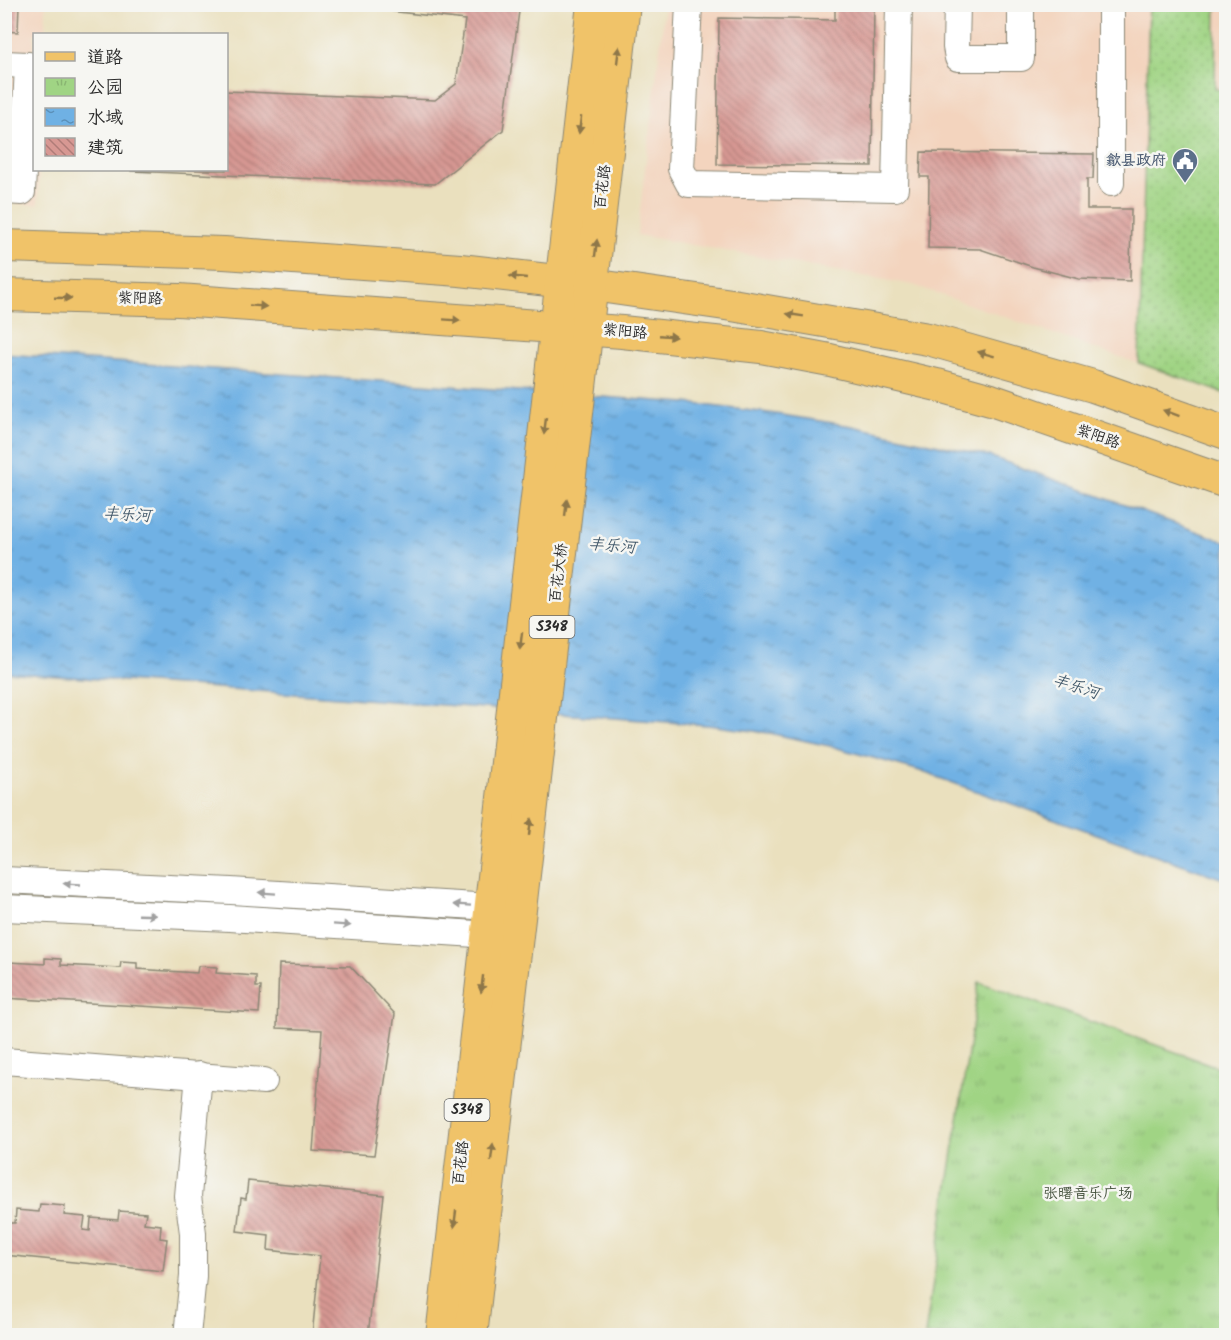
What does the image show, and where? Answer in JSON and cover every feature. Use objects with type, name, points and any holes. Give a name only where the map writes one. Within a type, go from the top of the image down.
[{"type":"main road","name":"百花路","points":[[577,284],[593,4]]},
{"type":"main road","name":"百花路","points":[[567,369],[577,284],[624,4]]},
{"type":"main road","points":[[4,246],[225,253],[460,270],[743,307],[928,339],[1094,386],[1227,433]]},
{"type":"main road","name":"紫阳路","points":[[4,295],[179,300],[572,328],[692,338],[761,347],[830,360],[927,383],[1030,413],[1227,482]]},
{"type":"main road","name":"百花大桥","points":[[505,909],[567,369]]},
{"type":"main road","name":"百花路","points":[[442,1335],[505,909]]},
{"type":"main road","name":"百花路","points":[[471,1335],[505,909]]},
{"type":"street","points":[[689,4],[681,169],[689,184],[895,189],[899,4]]},
{"type":"street","points":[[957,4],[958,58],[1021,58],[1021,4]]},
{"type":"street","points":[[1111,4],[1111,183]]},
{"type":"street","points":[[4,64],[28,65],[22,192],[4,191]]},
{"type":"street","points":[[4,880],[231,891],[505,909]]},
{"type":"street","points":[[4,908],[230,918],[505,909]]},
{"type":"street","points":[[4,1061],[264,1081]]},
{"type":"street","points":[[187,1335],[193,1276],[193,1233],[188,1196],[199,1075]]},
{"type":"shaded area","points":[[5,5],[46,5],[45,33],[33,33],[33,171],[39,171],[38,205],[5,203]]},
{"type":"shaded area","points":[[665,5],[1226,5],[1226,394],[913,285],[637,235]]},
{"type":"green space","name":"歙县政府","points":[[1149,5],[1216,5],[1215,89],[1226,90],[1226,394],[1139,363]]},
{"type":"green space","name":"张曙音乐广场","points":[[979,982],[1226,1070],[1226,1335],[925,1335]]},
{"type":"water","name":"丰乐河","points":[[4,354],[686,403],[769,413],[852,426],[989,456],[1226,542],[1226,880],[917,770],[830,746],[769,733],[708,725],[5,672]]},
{"type":"building","points":[[4,4],[19,4],[18,32],[4,31]]},
{"type":"building","points":[[390,4],[520,4],[503,130],[435,184],[131,171],[228,171],[228,91],[435,100],[456,84],[465,20],[390,11]]},
{"type":"building","points":[[835,4],[874,4],[872,166],[717,164],[719,18],[835,20]]},
{"type":"building","points":[[4,116],[10,116],[8,153],[4,159]]},
{"type":"building","points":[[921,152],[1094,154],[1093,179],[1087,179],[1087,209],[1131,209],[1130,281],[1079,279],[1033,267],[980,249],[928,248],[929,177],[920,177]]},
{"type":"building","points":[[45,958],[61,959],[61,965],[120,968],[121,962],[137,963],[137,969],[197,973],[198,966],[217,967],[216,973],[256,976],[256,987],[261,987],[259,1013],[4,998],[4,973],[8,973],[9,962],[45,964]]},
{"type":"building","points":[[279,964],[350,966],[395,1014],[374,1155],[313,1151],[322,1030],[277,1028]]},
{"type":"building","points":[[248,1181],[384,1195],[368,1336],[312,1336],[320,1256],[268,1250],[269,1235],[237,1231],[241,1198],[246,1199]]},
{"type":"building","points":[[40,1204],[65,1206],[64,1215],[85,1217],[83,1230],[90,1231],[91,1218],[118,1220],[119,1211],[146,1213],[144,1223],[161,1225],[160,1238],[167,1239],[163,1271],[4,1255],[4,1209],[8,1210],[7,1223],[15,1223],[16,1210],[39,1212]]},
{"type":"place","name":"歙县政府","points":[[1185,184]]}]
